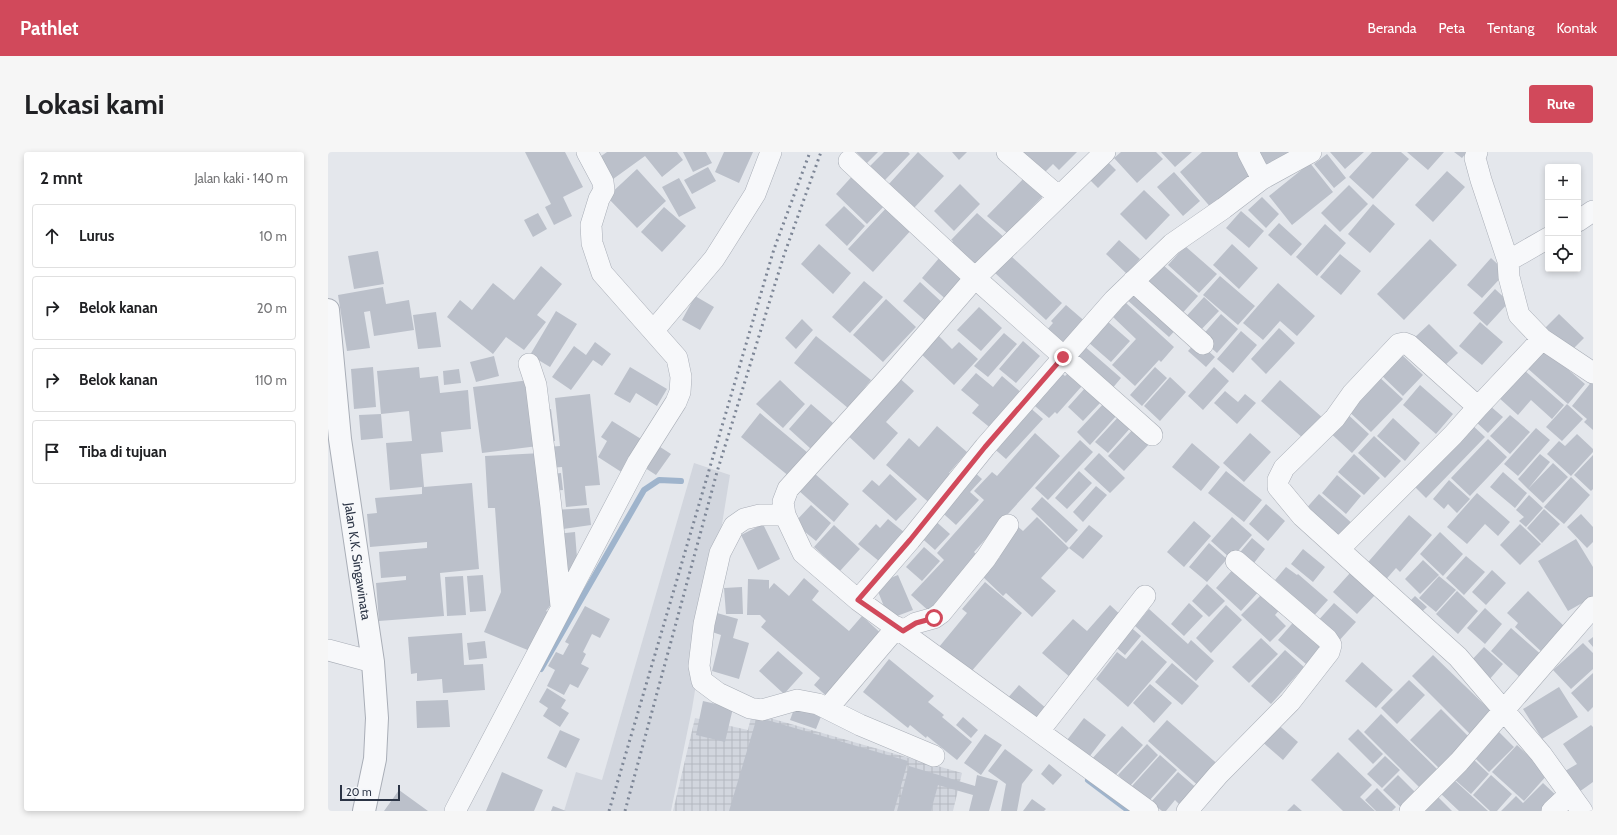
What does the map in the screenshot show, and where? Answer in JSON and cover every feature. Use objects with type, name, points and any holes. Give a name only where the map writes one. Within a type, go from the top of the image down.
[{"type":"street","points":[[455,811],[561,606],[638,462],[676,402],[680,392],[681,377],[677,358],[654,330],[602,273],[592,243],[591,225],[598,199],[604,190],[603,182],[586,152]]},
{"type":"street","points":[[654,330],[714,259],[755,194],[771,152]]},
{"type":"street","points":[[1007,152],[1058,196]]},
{"type":"street","points":[[1105,152],[975,278],[892,374],[788,489],[783,502],[785,515],[803,553],[858,600],[896,631],[1039,731],[1148,811]]},
{"type":"street","points":[[1248,152],[1262,179]]},
{"type":"street","points":[[858,600],[910,540],[985,447],[1063,357],[1133,281],[1172,244],[1224,208],[1262,179],[1311,152]]},
{"type":"street","points":[[1477,152],[1474,158],[1508,261],[1510,277],[1519,315],[1542,339],[1593,373]]},
{"type":"street","points":[[849,161],[975,278],[1152,435]]},
{"type":"street","points":[[1581,219],[1593,211]]},
{"type":"street","points":[[1508,261],[1545,240]]},
{"type":"street","points":[[1133,281],[1203,344]]},
{"type":"street","name":"Jalan K.K. Singawinata","points":[[328,310],[340,439],[373,662],[377,718],[375,760],[364,811]]},
{"type":"street","points":[[1339,549],[1453,435],[1542,339]]},
{"type":"street","points":[[1478,407],[1409,345],[1404,343],[1399,344],[1352,394],[1335,418],[1284,468],[1278,480],[1278,487],[1302,516],[1458,657],[1542,754],[1582,811]]},
{"type":"street","points":[[529,364],[536,385],[561,606]]},
{"type":"street","points":[[785,515],[760,515],[744,519],[734,526],[727,539],[720,553],[704,624],[699,666],[702,681],[718,693],[750,708],[762,710],[797,700],[818,704],[934,756]]},
{"type":"street","points":[[828,708],[896,631],[934,618],[941,613],[986,558],[1008,525]]},
{"type":"street","points":[[1187,811],[1218,775],[1290,702],[1329,652],[1331,645],[1327,639],[1236,561]]},
{"type":"street","points":[[1039,731],[1145,596]]},
{"type":"street","points":[[1410,811],[1459,762],[1592,610]]},
{"type":"street","points":[[328,650],[373,662]]},
{"type":"street","points":[[1552,811],[1570,794]]},
{"type":"shaded area","points":[[694,463],[730,475],[692,709],[671,811],[564,811],[576,772],[602,780]]},
{"type":"shaded area","points":[[752,713],[962,773],[953,811],[673,811],[695,718],[748,730]]},
{"type":"building","points":[[525,152],[565,152],[583,187],[563,197],[572,216],[554,225],[545,207],[551,204]]},
{"type":"building","points":[[607,152],[677,152],[683,160],[662,177],[645,156],[609,182],[594,161]]},
{"type":"building","points":[[683,152],[706,152],[712,163],[693,172]]},
{"type":"building","points":[[724,152],[753,152],[739,183],[715,172]]},
{"type":"building","points":[[856,152],[878,152],[867,163]]},
{"type":"building","points":[[884,152],[908,152],[910,154],[885,180],[870,166]]},
{"type":"building","points":[[918,152],[944,176],[914,208],[888,185]]},
{"type":"building","points":[[952,152],[967,152],[959,160]]},
{"type":"building","points":[[1020,152],[1077,152],[1059,170],[1053,164],[1039,178]]},
{"type":"building","points":[[1121,152],[1156,152],[1163,159],[1137,183],[1114,158]]},
{"type":"building","points":[[1161,152],[1192,152],[1175,167]]},
{"type":"building","points":[[1202,152],[1241,152],[1257,170],[1213,210],[1180,172]]},
{"type":"building","points":[[1256,152],[1296,152],[1267,170]]},
{"type":"building","points":[[1330,152],[1364,152],[1345,169]]},
{"type":"building","points":[[1372,152],[1401,152],[1409,159],[1373,199],[1349,177]]},
{"type":"building","points":[[1407,152],[1444,152],[1428,170]]},
{"type":"building","points":[[1454,152],[1467,152],[1462,158]]},
{"type":"building","points":[[1327,154],[1346,178],[1334,188],[1314,164]]},
{"type":"building","points":[[1102,156],[1116,170],[1098,188],[1084,174]]},
{"type":"building","points":[[1310,163],[1333,192],[1292,225],[1269,196]]},
{"type":"building","points":[[708,167],[716,181],[692,194],[684,180]]},
{"type":"building","points":[[637,169],[666,201],[637,228],[607,197]]},
{"type":"building","points":[[1447,171],[1465,187],[1433,222],[1415,205]]},
{"type":"building","points":[[1174,172],[1200,201],[1183,216],[1157,187]]},
{"type":"building","points":[[855,173],[887,203],[867,224],[836,194]]},
{"type":"building","points":[[1029,173],[1049,190],[1007,233],[987,216]]},
{"type":"building","points":[[679,178],[696,208],[679,217],[662,187]]},
{"type":"building","points":[[960,184],[980,204],[954,231],[934,211]]},
{"type":"building","points":[[1349,185],[1368,204],[1340,232],[1321,213]]},
{"type":"building","points":[[1144,190],[1170,215],[1146,240],[1120,214]]},
{"type":"building","points":[[1262,197],[1279,214],[1266,228],[1248,210]]},
{"type":"building","points":[[1373,204],[1395,224],[1370,253],[1348,234]]},
{"type":"building","points":[[889,205],[913,228],[873,272],[848,249]]},
{"type":"building","points":[[844,206],[865,226],[847,246],[825,225]]},
{"type":"building","points":[[664,207],[686,226],[662,252],[641,232]]},
{"type":"building","points":[[1241,211],[1264,231],[1249,248],[1226,228]]},
{"type":"building","points":[[538,213],[547,229],[533,237],[524,220]]},
{"type":"building","points":[[977,213],[1006,239],[972,271],[947,247],[953,241],[951,240]]},
{"type":"building","points":[[1279,223],[1302,244],[1291,256],[1268,235]]},
{"type":"building","points":[[1325,224],[1346,243],[1317,276],[1296,257]]},
{"type":"building","points":[[1430,239],[1457,265],[1404,320],[1377,294]]},
{"type":"building","points":[[1119,240],[1140,259],[1127,274],[1106,254]]},
{"type":"building","points":[[819,244],[851,273],[833,294],[801,264]]},
{"type":"building","points":[[1232,244],[1258,268],[1239,289],[1213,265]]},
{"type":"building","points":[[1185,246],[1217,274],[1199,293],[1168,265]]},
{"type":"building","points":[[378,251],[384,284],[354,289],[348,256]]},
{"type":"building","points":[[1340,254],[1361,271],[1341,295],[1320,277]]},
{"type":"building","points":[[1011,256],[1062,303],[1046,320],[995,273]]},
{"type":"building","points":[[940,257],[968,282],[950,303],[922,278]]},
{"type":"building","points":[[1491,258],[1506,272],[1482,298],[1467,285]]},
{"type":"building","points":[[1162,264],[1198,296],[1178,318],[1143,286]]},
{"type":"building","points":[[541,266],[562,284],[537,315],[546,322],[524,350],[506,337],[493,354],[447,317],[460,300],[472,310],[493,283],[514,300]]},
{"type":"building","points":[[1220,276],[1255,306],[1238,325],[1203,295]]},
{"type":"building","points":[[864,281],[883,297],[850,333],[832,317]]},
{"type":"building","points":[[920,282],[946,306],[929,324],[903,301]]},
{"type":"building","points":[[1278,283],[1315,316],[1297,336],[1280,321],[1263,340],[1243,323]]},
{"type":"building","points":[[383,287],[386,304],[409,300],[414,330],[374,336],[370,311],[364,312],[370,348],[347,351],[338,295]]},
{"type":"building","points":[[1137,287],[1180,325],[1169,337],[1126,299]]},
{"type":"building","points":[[1495,289],[1509,302],[1487,326],[1473,313]]},
{"type":"building","points":[[695,296],[714,307],[700,330],[682,320]]},
{"type":"building","points":[[1204,297],[1219,311],[1196,335],[1181,322]]},
{"type":"building","points":[[886,299],[916,327],[883,362],[853,335]]},
{"type":"building","points":[[1126,303],[1174,347],[1161,362],[1159,360],[1135,386],[1112,365],[1136,339],[1113,317]]},
{"type":"building","points":[[1066,305],[1088,324],[1065,348],[1046,331],[1053,323],[1051,321]]},
{"type":"building","points":[[979,307],[1002,328],[981,351],[957,330]]},
{"type":"building","points":[[556,311],[577,324],[550,367],[530,355]]},
{"type":"building","points":[[436,312],[441,347],[418,349],[413,315]]},
{"type":"building","points":[[1221,314],[1238,329],[1217,353],[1200,338]]},
{"type":"building","points":[[1559,314],[1584,338],[1570,352],[1545,328]]},
{"type":"building","points":[[802,319],[813,330],[796,349],[785,338]]},
{"type":"building","points":[[1107,321],[1130,341],[1111,362],[1088,342]]},
{"type":"building","points":[[1480,322],[1503,342],[1482,365],[1459,346]]},
{"type":"building","points":[[1429,324],[1458,353],[1443,367],[1414,338]]},
{"type":"building","points":[[1279,328],[1295,343],[1266,374],[1251,359]]},
{"type":"building","points":[[1241,331],[1257,345],[1233,373],[1217,359]]},
{"type":"building","points":[[1004,333],[1017,344],[988,377],[974,366]]},
{"type":"building","points":[[937,334],[952,349],[959,342],[978,359],[954,385],[919,352]]},
{"type":"building","points":[[816,336],[871,380],[848,408],[794,363]]},
{"type":"building","points":[[1023,341],[1040,356],[1016,383],[999,369]]},
{"type":"building","points":[[1197,341],[1215,357],[1206,367],[1188,351]]},
{"type":"building","points":[[595,342],[611,354],[602,366],[593,360],[571,390],[552,377],[574,346],[586,355]]},
{"type":"building","points":[[1083,345],[1121,378],[1106,396],[1068,363]]},
{"type":"building","points":[[1543,348],[1585,384],[1568,404],[1526,367]]},
{"type":"building","points":[[1399,352],[1423,375],[1403,396],[1379,373]]},
{"type":"building","points":[[494,356],[499,376],[476,382],[470,362]]},
{"type":"building","points":[[373,367],[376,407],[354,409],[351,369]]},
{"type":"building","points":[[419,367],[420,378],[438,376],[440,393],[468,390],[471,429],[441,432],[443,452],[421,454],[424,487],[472,483],[479,569],[440,573],[444,616],[379,621],[376,583],[406,580],[406,576],[381,578],[379,552],[427,548],[427,542],[370,547],[367,514],[377,513],[375,498],[422,494],[422,487],[390,490],[386,443],[412,441],[409,411],[381,414],[377,371]]},
{"type":"building","points":[[630,367],[667,389],[657,406],[636,393],[630,403],[614,394]]},
{"type":"building","points":[[1155,367],[1167,378],[1142,406],[1130,395]]},
{"type":"building","points":[[1214,367],[1229,381],[1203,410],[1188,396]]},
{"type":"building","points":[[459,369],[461,383],[444,385],[443,371]]},
{"type":"building","points":[[1523,369],[1564,405],[1552,419],[1531,400],[1518,415],[1498,397]]},
{"type":"building","points":[[1058,370],[1065,376],[1068,373],[1082,386],[1057,414],[1055,412],[1049,418],[1029,401]]},
{"type":"building","points":[[976,373],[993,387],[1002,376],[1023,394],[993,430],[972,413],[979,405],[961,390]]},
{"type":"building","points":[[1377,375],[1403,399],[1371,432],[1345,408]]},
{"type":"building","points":[[897,376],[914,391],[886,422],[898,433],[874,460],[845,433]]},
{"type":"building","points":[[1170,377],[1186,392],[1160,421],[1144,406]]},
{"type":"building","points":[[529,380],[538,446],[482,453],[473,387]]},
{"type":"building","points":[[780,380],[805,404],[783,428],[756,404]]},
{"type":"building","points":[[1280,380],[1324,419],[1305,440],[1261,401]]},
{"type":"building","points":[[1593,380],[1593,430],[1584,422],[1587,419],[1572,406]]},
{"type":"building","points":[[1420,385],[1453,414],[1436,434],[1403,405]]},
{"type":"building","points":[[1086,387],[1101,402],[1083,421],[1068,407]]},
{"type":"building","points":[[1225,391],[1238,402],[1245,394],[1256,403],[1237,424],[1214,403]]},
{"type":"building","points":[[590,394],[600,485],[585,486],[587,505],[566,507],[562,467],[549,468],[547,447],[560,446],[555,398]]},
{"type":"building","points":[[1105,402],[1118,414],[1090,445],[1077,432]]},
{"type":"building","points":[[811,404],[833,423],[811,449],[789,429]]},
{"type":"building","points":[[1567,404],[1583,419],[1562,441],[1546,427]]},
{"type":"building","points":[[1027,405],[1043,419],[1006,459],[990,445]]},
{"type":"building","points":[[1489,405],[1503,417],[1488,433],[1475,421]]},
{"type":"building","points":[[551,409],[555,441],[545,442],[542,410]]},
{"type":"building","points":[[1343,410],[1369,434],[1352,453],[1326,429]]},
{"type":"building","points":[[760,413],[808,453],[790,477],[741,437]]},
{"type":"building","points":[[381,414],[383,438],[361,440],[359,415]]},
{"type":"building","points":[[1121,414],[1133,425],[1108,453],[1095,442]]},
{"type":"building","points":[[1510,415],[1530,432],[1510,454],[1490,436]]},
{"type":"building","points":[[1393,418],[1420,443],[1405,461],[1377,436]]},
{"type":"building","points":[[612,421],[646,442],[626,475],[598,457],[607,441],[601,437]]},
{"type":"building","points":[[1470,423],[1485,437],[1426,498],[1409,481]]},
{"type":"building","points":[[937,426],[967,452],[949,473],[956,479],[933,506],[886,465],[909,438],[919,447]]},
{"type":"building","points":[[1136,426],[1152,441],[1124,471],[1108,456]]},
{"type":"building","points":[[1536,428],[1550,440],[1518,476],[1504,464]]},
{"type":"building","points":[[1035,433],[1060,456],[974,552],[981,559],[931,613],[911,595],[944,560],[937,553],[984,500],[974,491],[992,472],[997,476]]},
{"type":"building","points":[[1250,433],[1271,452],[1244,482],[1223,463]]},
{"type":"building","points":[[1577,434],[1593,449],[1593,452],[1571,476],[1547,454],[1559,441],[1565,446]]},
{"type":"building","points":[[1374,436],[1401,461],[1385,478],[1358,453]]},
{"type":"building","points":[[1488,439],[1507,457],[1470,496],[1451,478]]},
{"type":"building","points":[[1080,440],[1093,452],[1048,500],[1035,488]]},
{"type":"building","points":[[654,443],[671,454],[656,475],[639,464]]},
{"type":"building","points":[[1192,443],[1220,467],[1201,491],[1172,467]]},
{"type":"building","points":[[542,453],[557,597],[546,611],[552,614],[535,653],[484,632],[501,592],[495,508],[488,508],[485,456]]},
{"type":"building","points":[[1099,453],[1125,478],[1110,493],[1084,469]]},
{"type":"building","points":[[1354,454],[1380,478],[1364,495],[1338,472]]},
{"type":"building","points":[[1540,454],[1550,462],[1528,489],[1518,479]]},
{"type":"building","points":[[1593,455],[1593,489],[1591,491],[1574,475]]},
{"type":"building","points":[[1553,463],[1568,477],[1543,503],[1528,489]]},
{"type":"building","points":[[971,469],[982,479],[970,492],[979,500],[956,525],[937,508]]},
{"type":"building","points":[[1079,471],[1092,483],[1067,509],[1055,498]]},
{"type":"building","points":[[1226,471],[1262,500],[1244,522],[1208,493]]},
{"type":"building","points":[[1503,472],[1527,493],[1515,508],[1490,487]]},
{"type":"building","points":[[561,473],[563,490],[552,491],[551,474]]},
{"type":"building","points":[[814,473],[849,504],[834,522],[798,490]]},
{"type":"building","points":[[890,474],[917,499],[896,521],[862,491],[872,480],[879,486]]},
{"type":"building","points":[[1337,475],[1361,496],[1346,514],[1322,493]]},
{"type":"building","points":[[1571,477],[1590,495],[1564,524],[1544,507]]},
{"type":"building","points":[[1449,480],[1470,499],[1457,513],[1448,504],[1444,509],[1433,499]]},
{"type":"building","points":[[1096,486],[1107,495],[1083,522],[1073,512]]},
{"type":"building","points":[[1477,493],[1510,522],[1498,536],[1485,524],[1467,544],[1447,527]]},
{"type":"building","points":[[1319,494],[1354,525],[1338,543],[1303,512]]},
{"type":"building","points":[[1529,495],[1543,508],[1526,527],[1519,521],[1524,517],[1516,510]]},
{"type":"building","points":[[1042,497],[1078,530],[1066,543],[1031,509]]},
{"type":"building","points":[[1266,504],[1285,521],[1268,541],[1249,524]]},
{"type":"building","points":[[811,505],[831,523],[816,541],[794,523]]},
{"type":"building","points":[[589,508],[591,525],[556,530],[554,510]]},
{"type":"building","points":[[1544,509],[1560,524],[1542,543],[1527,528]]},
{"type":"building","points":[[1581,514],[1593,527],[1593,542],[1587,548],[1567,527]]},
{"type":"building","points":[[1409,515],[1432,535],[1400,572],[1396,568],[1382,584],[1363,568]]},
{"type":"building","points":[[1037,517],[1069,548],[1041,578],[1056,591],[1032,617],[1006,593],[1003,596],[982,576],[1000,557],[992,550],[1016,525],[1023,531]]},
{"type":"building","points":[[1232,517],[1252,535],[1231,559],[1211,541]]},
{"type":"building","points":[[932,518],[950,534],[935,550],[917,534]]},
{"type":"building","points":[[888,519],[910,537],[885,566],[858,544],[876,524],[880,528]]},
{"type":"building","points":[[1194,521],[1211,536],[1184,567],[1167,552]]},
{"type":"building","points":[[763,524],[780,559],[758,570],[741,535]]},
{"type":"building","points":[[1520,524],[1541,544],[1520,565],[1500,545]]},
{"type":"building","points":[[834,525],[860,549],[840,571],[814,547]]},
{"type":"building","points":[[1089,525],[1103,536],[1083,559],[1069,548]]},
{"type":"building","points":[[575,532],[578,571],[560,573],[556,534]]},
{"type":"building","points":[[1440,532],[1463,554],[1443,576],[1420,554]]},
{"type":"building","points":[[1252,538],[1265,549],[1250,568],[1236,557]]},
{"type":"building","points":[[1576,539],[1593,567],[1593,597],[1568,611],[1538,561]]},
{"type":"building","points":[[1209,543],[1227,559],[1207,582],[1189,567]]},
{"type":"building","points":[[924,547],[940,561],[922,581],[906,567]]},
{"type":"building","points":[[1303,549],[1325,567],[1313,582],[1291,564]]},
{"type":"building","points":[[1466,556],[1485,572],[1464,595],[1446,578]]},
{"type":"building","points":[[1423,560],[1439,575],[1420,594],[1405,579]]},
{"type":"building","points":[[1236,566],[1261,589],[1241,611],[1216,588]]},
{"type":"building","points":[[1286,567],[1297,575],[1298,574],[1328,600],[1311,619],[1281,593],[1285,589],[1275,580]]},
{"type":"building","points":[[1492,570],[1506,583],[1486,605],[1472,592]]},
{"type":"building","points":[[1350,573],[1375,595],[1357,614],[1333,592]]},
{"type":"building","points":[[483,575],[486,611],[470,612],[467,576]]},
{"type":"building","points":[[898,575],[913,610],[889,619],[875,584]]},
{"type":"building","points":[[463,576],[466,615],[447,616],[445,577]]},
{"type":"building","points":[[1439,576],[1456,590],[1436,612],[1419,598]]},
{"type":"building","points":[[804,578],[819,591],[812,600],[849,631],[862,616],[885,637],[831,700],[814,685],[820,678],[761,627],[766,621],[760,615],[747,615],[748,579],[769,580],[769,589],[774,583],[789,596]]},
{"type":"building","points":[[985,582],[1022,613],[970,673],[939,647],[967,613],[962,609]]},
{"type":"building","points":[[1207,584],[1225,601],[1209,617],[1192,601]]},
{"type":"building","points":[[742,587],[743,614],[726,614],[724,588]]},
{"type":"building","points":[[1266,590],[1283,606],[1275,615],[1286,626],[1270,642],[1241,615]]},
{"type":"building","points":[[1457,591],[1478,611],[1458,634],[1436,614]]},
{"type":"building","points":[[1528,591],[1567,629],[1544,654],[1515,627],[1518,623],[1507,613]]},
{"type":"building","points":[[1415,596],[1427,607],[1416,617],[1405,606]]},
{"type":"building","points":[[1189,603],[1203,616],[1184,636],[1171,624]]},
{"type":"building","points":[[1334,603],[1356,622],[1337,643],[1315,624]]},
{"type":"building","points":[[1110,605],[1125,619],[1071,678],[1042,653],[1073,619],[1087,631]]},
{"type":"building","points":[[1226,605],[1242,620],[1211,653],[1196,638]]},
{"type":"building","points":[[585,606],[610,619],[600,638],[592,634],[583,652],[586,654],[581,664],[589,668],[578,688],[570,684],[564,695],[547,686],[555,670],[548,666],[556,652],[563,655],[569,644],[565,642]]},
{"type":"building","points":[[1485,608],[1502,624],[1485,644],[1467,628]]},
{"type":"building","points":[[1149,609],[1188,644],[1191,640],[1214,661],[1196,681],[1135,626]]},
{"type":"building","points":[[717,613],[738,619],[733,638],[749,643],[739,679],[712,671],[721,635],[712,632]]},
{"type":"building","points":[[1297,618],[1326,642],[1306,664],[1278,640]]},
{"type":"building","points":[[1127,624],[1141,636],[1125,655],[1111,643]]},
{"type":"building","points":[[1511,628],[1544,657],[1523,680],[1491,651]]},
{"type":"building","points":[[462,633],[464,665],[483,664],[485,690],[443,693],[442,679],[417,681],[417,673],[411,674],[408,637]]},
{"type":"building","points":[[1593,637],[1593,647],[1588,641]]},
{"type":"building","points":[[1261,638],[1278,654],[1249,683],[1232,667]]},
{"type":"building","points":[[1142,640],[1167,662],[1128,707],[1096,679],[1117,652],[1126,659]]},
{"type":"building","points":[[485,641],[487,658],[469,660],[467,643]]},
{"type":"building","points":[[1583,643],[1593,653],[1593,669],[1571,689],[1553,670]]},
{"type":"building","points":[[1484,647],[1503,664],[1488,681],[1469,663]]},
{"type":"building","points":[[1285,650],[1304,667],[1271,704],[1251,686]]},
{"type":"building","points":[[778,651],[803,673],[784,694],[759,671]]},
{"type":"building","points":[[1433,655],[1495,715],[1473,737],[1412,676]]},
{"type":"building","points":[[889,659],[934,696],[928,702],[944,715],[942,717],[972,742],[957,760],[927,736],[926,738],[910,725],[908,728],[863,692]]},
{"type":"building","points":[[1362,662],[1393,690],[1376,708],[1345,681]]},
{"type":"building","points":[[1172,663],[1199,686],[1182,705],[1155,682]]},
{"type":"building","points":[[1593,673],[1593,707],[1588,712],[1571,693]]},
{"type":"building","points":[[1409,680],[1425,695],[1397,724],[1381,708]]},
{"type":"building","points":[[1150,684],[1172,703],[1154,723],[1133,703]]},
{"type":"building","points":[[1019,685],[1047,709],[1035,724],[1006,700]]},
{"type":"building","points":[[1559,687],[1578,717],[1542,739],[1523,709]]},
{"type":"building","points":[[547,688],[566,700],[561,708],[569,713],[560,727],[543,716],[548,708],[539,702]]},
{"type":"building","points":[[448,700],[450,727],[417,728],[416,701]]},
{"type":"building","points":[[703,701],[733,708],[725,742],[696,735]]},
{"type":"building","points":[[796,704],[822,714],[816,729],[790,720]]},
{"type":"building","points":[[1441,709],[1472,740],[1441,770],[1410,740]]},
{"type":"building","points":[[1381,714],[1437,769],[1419,787],[1364,732]]},
{"type":"building","points":[[757,717],[908,761],[894,811],[729,811]]},
{"type":"building","points":[[963,717],[978,730],[971,738],[956,725]]},
{"type":"building","points":[[1084,718],[1106,735],[1086,761],[1064,744]]},
{"type":"building","points":[[1167,720],[1221,767],[1202,789],[1148,741]]},
{"type":"building","points":[[1274,721],[1298,742],[1283,760],[1259,739]]},
{"type":"building","points":[[1591,725],[1593,727],[1593,782],[1579,792],[1565,771],[1577,764],[1563,744]]},
{"type":"building","points":[[1122,726],[1143,745],[1111,780],[1090,761]]},
{"type":"building","points":[[1358,729],[1383,754],[1373,764],[1348,739]]},
{"type":"building","points":[[560,730],[580,739],[566,768],[547,758]]},
{"type":"building","points":[[1499,732],[1514,747],[1489,772],[1474,757]]},
{"type":"building","points":[[985,734],[1002,745],[981,775],[964,763]]},
{"type":"building","points":[[1147,744],[1158,755],[1130,786],[1118,775]]},
{"type":"building","points":[[1517,745],[1548,774],[1524,801],[1492,772]]},
{"type":"building","points":[[1005,749],[1033,770],[1022,784],[1017,811],[1001,811],[1006,784],[988,771]]},
{"type":"building","points":[[1338,752],[1372,785],[1360,797],[1375,811],[1343,811],[1311,780]]},
{"type":"building","points":[[1160,755],[1177,770],[1149,801],[1132,786]]},
{"type":"building","points":[[1385,756],[1400,770],[1382,788],[1367,774]]},
{"type":"building","points":[[1472,758],[1489,774],[1471,794],[1453,778]]},
{"type":"building","points":[[1049,764],[1062,775],[1053,785],[1041,774]]},
{"type":"building","points":[[909,766],[975,786],[977,775],[998,781],[989,811],[969,811],[973,795],[938,785],[931,811],[897,811]]},
{"type":"building","points":[[502,772],[543,790],[534,811],[486,811]]},
{"type":"building","points":[[1178,772],[1200,791],[1184,809],[1175,800],[1166,811],[1162,811],[1151,802]]},
{"type":"building","points":[[1398,775],[1419,796],[1404,810],[1383,790]]},
{"type":"building","points":[[1491,775],[1512,794],[1497,811],[1490,811],[1473,795]]},
{"type":"building","points":[[1453,779],[1488,811],[1459,811],[1440,793]]},
{"type":"building","points":[[1543,783],[1559,798],[1547,811],[1501,811],[1516,796],[1523,803]]},
{"type":"building","points":[[1377,788],[1396,807],[1392,811],[1376,811],[1365,800]]},
{"type":"building","points":[[399,790],[428,811],[384,811]]},
{"type":"building","points":[[1436,795],[1452,811],[1419,811]]},
{"type":"building","points":[[1032,799],[1046,809],[1044,811],[1023,811]]},
{"type":"building","points":[[1294,804],[1302,811],[1287,811]]},
{"type":"building","points":[[553,806],[566,811],[551,811]]},
{"type":"waterway","points":[[541,669],[644,490],[659,480],[681,481]]},
{"type":"waterway","points":[[1088,780],[1129,811]]},
{"type":"railway","points":[[609,811],[774,249],[810,152]]},
{"type":"railway","points":[[625,811],[717,472],[784,255],[821,152]]},
{"type":"route","points":[[934,618],[916,623],[903,631],[858,600],[910,540],[985,447],[1063,357]]}]
